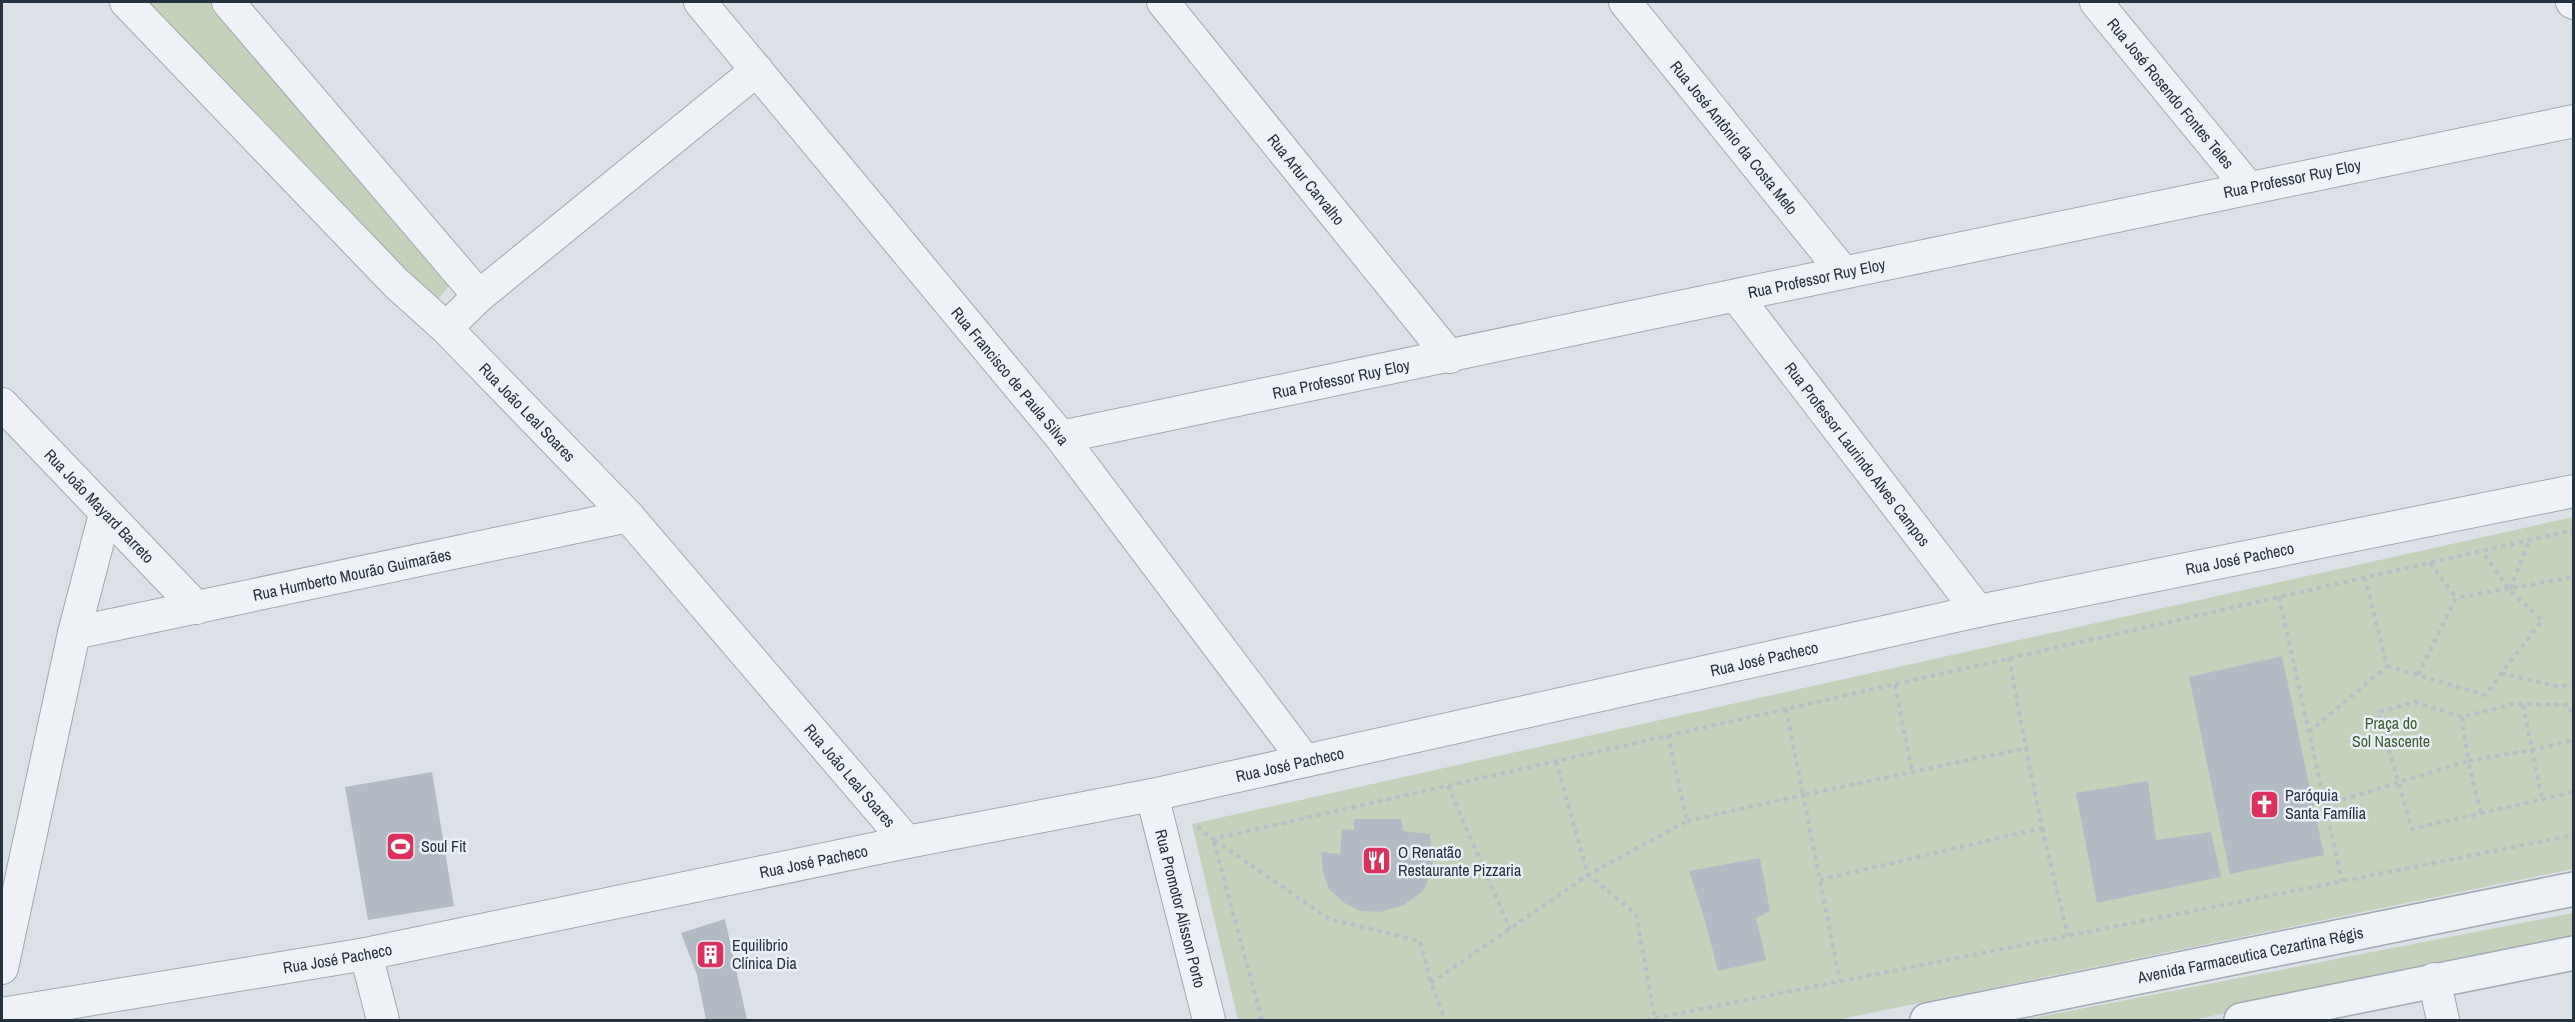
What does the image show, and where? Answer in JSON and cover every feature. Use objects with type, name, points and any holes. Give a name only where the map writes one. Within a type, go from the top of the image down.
[{"type":"street","name":"Rua João Leal Soares","points":[[126,2],[396,283],[446,328],[628,516],[908,842]]},
{"type":"street","points":[[228,2],[479,296]]},
{"type":"street","name":"Rua Francisco de Paula Silva","points":[[700,2],[1061,437],[1305,761]]},
{"type":"street","name":"Rua Artur Carvalho","points":[[1163,2],[1450,357]]},
{"type":"street","name":"Rua José Antônio da Costa Melo","points":[[1625,2],[1843,272]]},
{"type":"street","name":"Rua José Rosendo Fontes Teles","points":[[2096,2],[2247,186]]},
{"type":"street","points":[[446,328],[479,296],[757,70]]},
{"type":"street","name":"Rua Professor Ruy Eloy","points":[[1061,437],[1737,297],[1843,272],[2247,186],[2574,121]]},
{"type":"street","name":"Rua Professor Laurindo Alves Campos","points":[[1737,297],[1978,611]]},
{"type":"street","name":"Rua João Mayard Barreto","points":[[2,404],[197,608]]},
{"type":"street","name":"Rua José Pacheco","points":[[2,1014],[366,954],[908,842],[1152,795],[1978,611],[2574,491]]},
{"type":"street","points":[[2,968],[74,633],[105,514]]},
{"type":"street","name":"Rua Humberto Mourão Guimarães","points":[[74,633],[628,516]]},
{"type":"street","name":"Rua Promotor Alisson Porto","points":[[1152,795],[1209,1020]]},
{"type":"street","name":"Avenida Farmaceutica Cezartina Régis","points":[[1927,1020],[2574,889]]},
{"type":"street","points":[[2241,1020],[2574,952]]},
{"type":"street","points":[[366,954],[383,1020]]},
{"type":"street","points":[[2434,979],[2443,1020]]},
{"type":"path","points":[[1213,839],[2573,530],[2574,540]]},
{"type":"path","points":[[2509,590],[2529,540]]},
{"type":"path","points":[[2387,666],[2485,694],[2542,620],[2509,590],[2482,551]]},
{"type":"path","points":[[2430,563],[2456,598]]},
{"type":"path","points":[[2456,598],[2574,577]]},
{"type":"path","points":[[2364,578],[2387,666]]},
{"type":"path","points":[[2279,597],[2342,881]]},
{"type":"path","points":[[2418,675],[2456,598]]},
{"type":"path","points":[[2009,658],[2042,828],[2068,936]]},
{"type":"path","points":[[2309,732],[2387,666]]},
{"type":"path","points":[[2501,674],[2559,687],[2574,683]]},
{"type":"path","points":[[1895,684],[1912,772]]},
{"type":"path","points":[[2574,721],[2570,705],[2513,704],[2462,717],[2415,702],[2378,712],[2400,781],[2412,829],[2574,792]]},
{"type":"path","points":[[2523,705],[2542,799]]},
{"type":"path","points":[[1786,709],[1840,981]]},
{"type":"path","points":[[2462,717],[2468,761],[2481,813]]},
{"type":"path","points":[[1668,736],[1687,821]]},
{"type":"path","points":[[2325,805],[2468,761],[2574,740]]},
{"type":"path","points":[[1431,983],[1588,875],[1687,821],[2026,748]]},
{"type":"path","points":[[1556,761],[1588,875],[1636,914],[1655,1019]]},
{"type":"path","points":[[1448,786],[1510,929]]},
{"type":"path","points":[[1820,879],[2042,828]]},
{"type":"path","points":[[1646,1020],[2574,835]]},
{"type":"path","points":[[1213,839],[1329,919],[1420,941],[1431,983],[1445,1020]]},
{"type":"path","points":[[1213,839],[1262,1020]]},
{"type":"green space","points":[[144,2],[225,2],[451,284],[432,306]]},
{"type":"green space","name":"Praça do Sol Nascente","points":[[2573,517],[2573,869],[1836,1020],[1238,1020],[1192,824]]},
{"type":"green space","points":[[2573,913],[2573,942],[2192,1020],[2023,1020]]},
{"type":"building","name":"Paróquia Santa Família","points":[[2282,656],[2324,855],[2230,874],[2189,677]]},
{"type":"building","name":"Soul Fit","points":[[432,772],[454,906],[368,920],[345,787]]},
{"type":"building","points":[[2148,781],[2156,840],[2211,832],[2221,877],[2097,903],[2076,793]]},
{"type":"building","name":"O Renatão Restaurante Pizzaria","points":[[1354,819],[1401,819],[1403,831],[1430,834],[1433,868],[1423,891],[1404,905],[1380,912],[1360,911],[1343,902],[1329,889],[1323,872],[1321,852],[1340,854],[1342,829],[1354,830]]},
{"type":"building","points":[[1760,858],[1770,911],[1756,918],[1766,960],[1718,971],[1689,871]]},
{"type":"building","name":"Equilibrio Clínica Dia","points":[[725,919],[747,1020],[706,1020],[697,975],[681,933]]},
{"type":"place","name":"Paróquia Santa Família","points":[[2264,804]]},
{"type":"place","name":"Soul Fit","points":[[400,846]]},
{"type":"place","name":"O Renatão Restaurante Pizzaria","points":[[1377,861]]},
{"type":"place","name":"Equilibrio Clínica Dia","points":[[711,954]]}]
